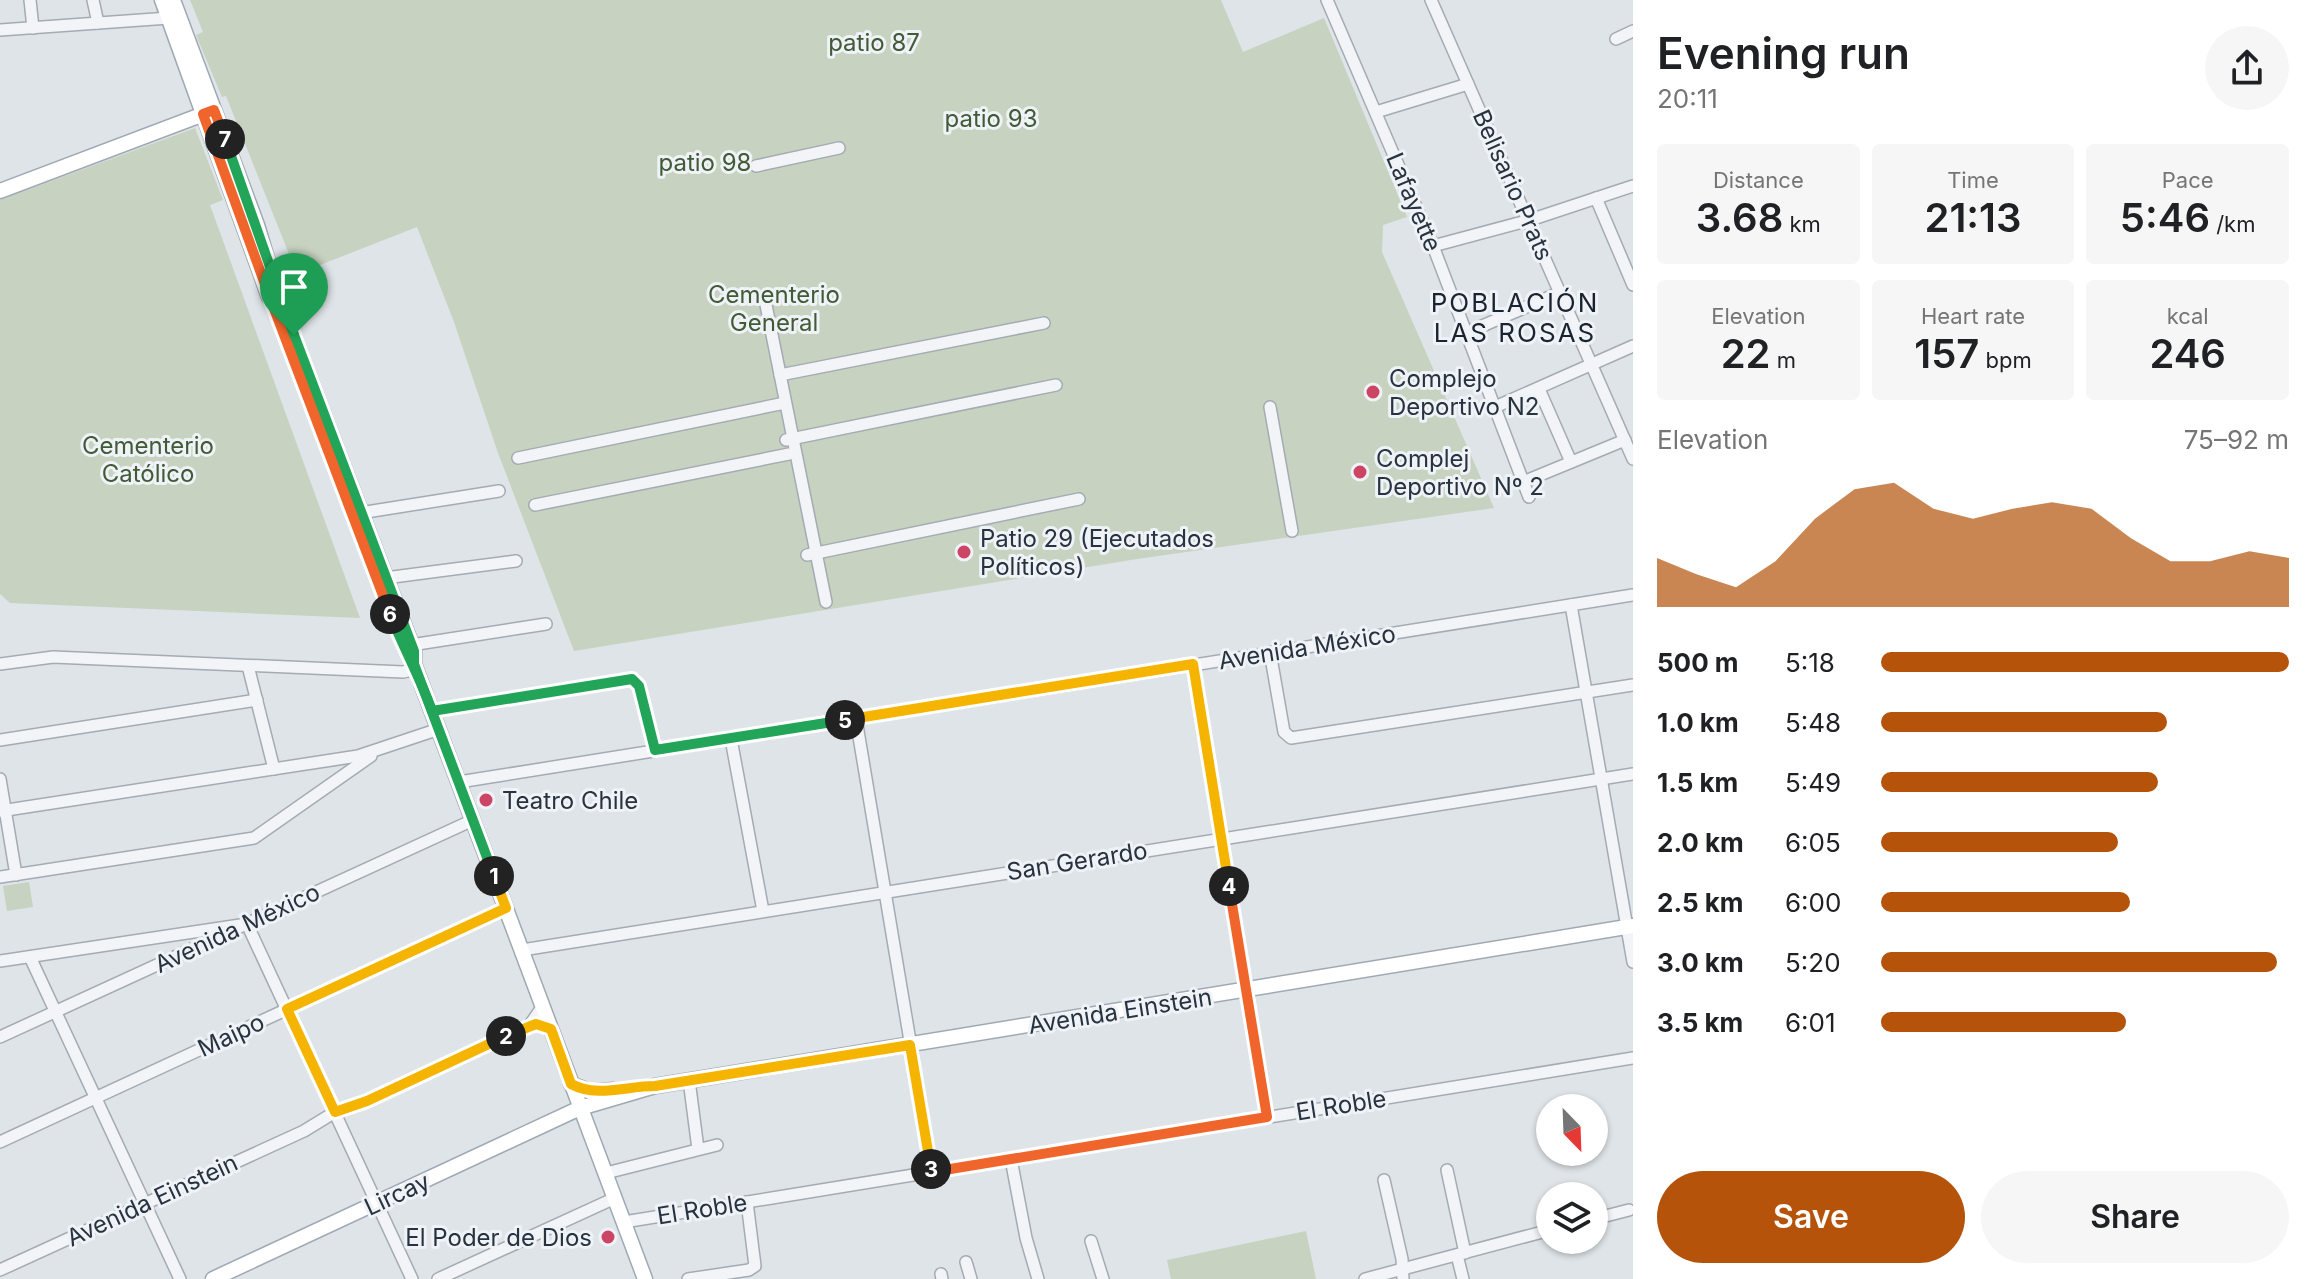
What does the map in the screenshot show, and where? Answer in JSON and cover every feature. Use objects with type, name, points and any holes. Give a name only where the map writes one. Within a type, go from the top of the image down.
[{"type":"main road","points":[[162,0],[257,225],[278,295],[645,1279]]},
{"type":"main road","points":[[173,0],[209,112],[349,506],[406,654],[416,667]]},
{"type":"main road","points":[[0,191],[209,112]]},
{"type":"main road","name":"Avenida Einstein","points":[[580,1108],[613,1090],[910,1045],[1630,926]]},
{"type":"main road","points":[[571,1084],[591,1092],[613,1090]]},
{"type":"main road","name":"Avenida Einstein","points":[[580,1108],[655,1086]]},
{"type":"main road","name":"Lircay","points":[[213,1279],[580,1108]]},
{"type":"street","points":[[30,0],[33,28]]},
{"type":"street","points":[[93,0],[98,23]]},
{"type":"street","name":"Belisario Prats","points":[[1431,0],[1633,459]]},
{"type":"street","name":"Lafayette","points":[[1329,1],[1433,246],[1529,497]]},
{"type":"street","points":[[0,30],[169,18]]},
{"type":"street","points":[[1616,39],[1633,31]]},
{"type":"street","points":[[1376,112],[1468,84]]},
{"type":"street","points":[[756,166],[839,148]]},
{"type":"street","points":[[1433,246],[1530,220],[1633,186]]},
{"type":"street","points":[[1596,198],[1633,285]]},
{"type":"street","points":[[1466,333],[1561,292]]},
{"type":"street","points":[[765,300],[811,554],[826,602]]},
{"type":"street","points":[[780,375],[1044,323]]},
{"type":"street","points":[[1495,407],[1633,346]]},
{"type":"street","points":[[789,440],[1056,385]]},
{"type":"street","points":[[1539,389],[1571,462]]},
{"type":"street","points":[[518,458],[780,404]]},
{"type":"street","points":[[1270,407],[1292,531]]},
{"type":"street","points":[[1523,482],[1625,440]]},
{"type":"street","points":[[535,505],[789,454]]},
{"type":"street","points":[[360,513],[499,491]]},
{"type":"street","points":[[811,554],[1079,499]]},
{"type":"street","points":[[385,578],[516,561]]},
{"type":"street","name":"Avenida México","points":[[459,782],[1633,595]]},
{"type":"street","points":[[1571,605],[1630,926],[1633,962]]},
{"type":"street","points":[[411,645],[546,624]]},
{"type":"street","points":[[1270,652],[1284,732],[1291,738],[1633,685]]},
{"type":"street","points":[[0,664],[53,657],[403,672],[416,667]]},
{"type":"street","points":[[1193,664],[1267,1117]]},
{"type":"street","points":[[248,666],[274,769]]},
{"type":"street","points":[[432,711],[632,679],[639,686],[655,750]]},
{"type":"street","points":[[0,740],[257,700]]},
{"type":"street","points":[[856,719],[932,1172]]},
{"type":"street","points":[[3,811],[341,759],[378,751],[439,729]]},
{"type":"street","points":[[731,739],[763,911]]},
{"type":"street","points":[[0,877],[248,839],[262,833],[378,751]]},
{"type":"street","points":[[341,759],[346,773]]},
{"type":"street","name":"San Gerardo","points":[[522,950],[1633,774]]},
{"type":"street","points":[[0,779],[16,875]]},
{"type":"street","name":"Avenida México","points":[[0,1037],[473,820]]},
{"type":"street","name":"Maipo","points":[[0,1142],[506,908]]},
{"type":"street","points":[[0,961],[247,924],[412,1279]]},
{"type":"street","points":[[30,957],[180,1279]]},
{"type":"street","points":[[529,1026],[543,1006]]},
{"type":"street","points":[[529,1026],[544,1025],[551,1029]]},
{"type":"street","name":"Avenida Einstein","points":[[0,1270],[529,1026]]},
{"type":"street","name":"El Roble","points":[[624,1222],[1633,1058]]},
{"type":"street","points":[[689,1080],[698,1149]]},
{"type":"street","points":[[606,1173],[717,1145]]},
{"type":"street","points":[[1011,1159],[1026,1238],[1038,1279]]},
{"type":"street","points":[[1447,1170],[1463,1279]]},
{"type":"street","points":[[1384,1180],[1403,1274]]},
{"type":"street","points":[[438,1279],[615,1198]]},
{"type":"street","points":[[688,1279],[749,1270],[755,1266],[747,1202]]},
{"type":"street","points":[[1608,1215],[1629,1210]]},
{"type":"street","points":[[1365,1279],[1403,1274],[1536,1234]]},
{"type":"street","points":[[1091,1241],[1103,1279]]},
{"type":"street","points":[[966,1262],[971,1279]]},
{"type":"green space","name":"Cementerio General","points":[[190,0],[1221,0],[1243,52],[1324,18],[1407,217],[1383,225],[1382,252],[1494,508],[1137,559],[574,651],[498,453],[454,322],[417,227],[297,274],[226,96],[222,97],[196,35],[203,32]]},
{"type":"green space","name":"Cementerio Católico","points":[[195,128],[223,200],[210,205],[360,618],[10,603],[0,594],[0,200]]},
{"type":"green space","points":[[29,882],[33,907],[7,911],[3,886]]},
{"type":"green space","points":[[1306,1231],[1316,1279],[1171,1279],[1167,1260]]},
{"type":"place","name":"Complejo Deportivo N2","points":[[1373,392]]},
{"type":"place","name":"Complej Deportivo Nº 2","points":[[1360,472]]},
{"type":"place","name":"Patio 29 (Ejecutados Políticos)","points":[[964,552]]},
{"type":"place","name":"Teatro Chile","points":[[486,800]]},
{"type":"place","name":"El Poder de Dios","points":[[608,1237]]},
{"type":"district","name":"POBLACIÓN LAS ROSAS","points":[[1515,317]]},
{"type":"route","points":[[294,335],[214,110],[203,114],[349,506],[406,654],[414,664],[432,711],[632,679],[639,686],[655,750],[1193,664],[1267,1117],[932,1172],[910,1045],[655,1086],[629,1086],[594,1092],[571,1084],[551,1029],[536,1024],[367,1101],[335,1112],[287,1009],[506,908],[414,664],[414,651],[294,335]]},
{"type":"park label","name":"patio 87","points":[[874,42]]},
{"type":"park label","name":"patio 93","points":[[991,118]]},
{"type":"park label","name":"patio 98","points":[[705,162]]}]
